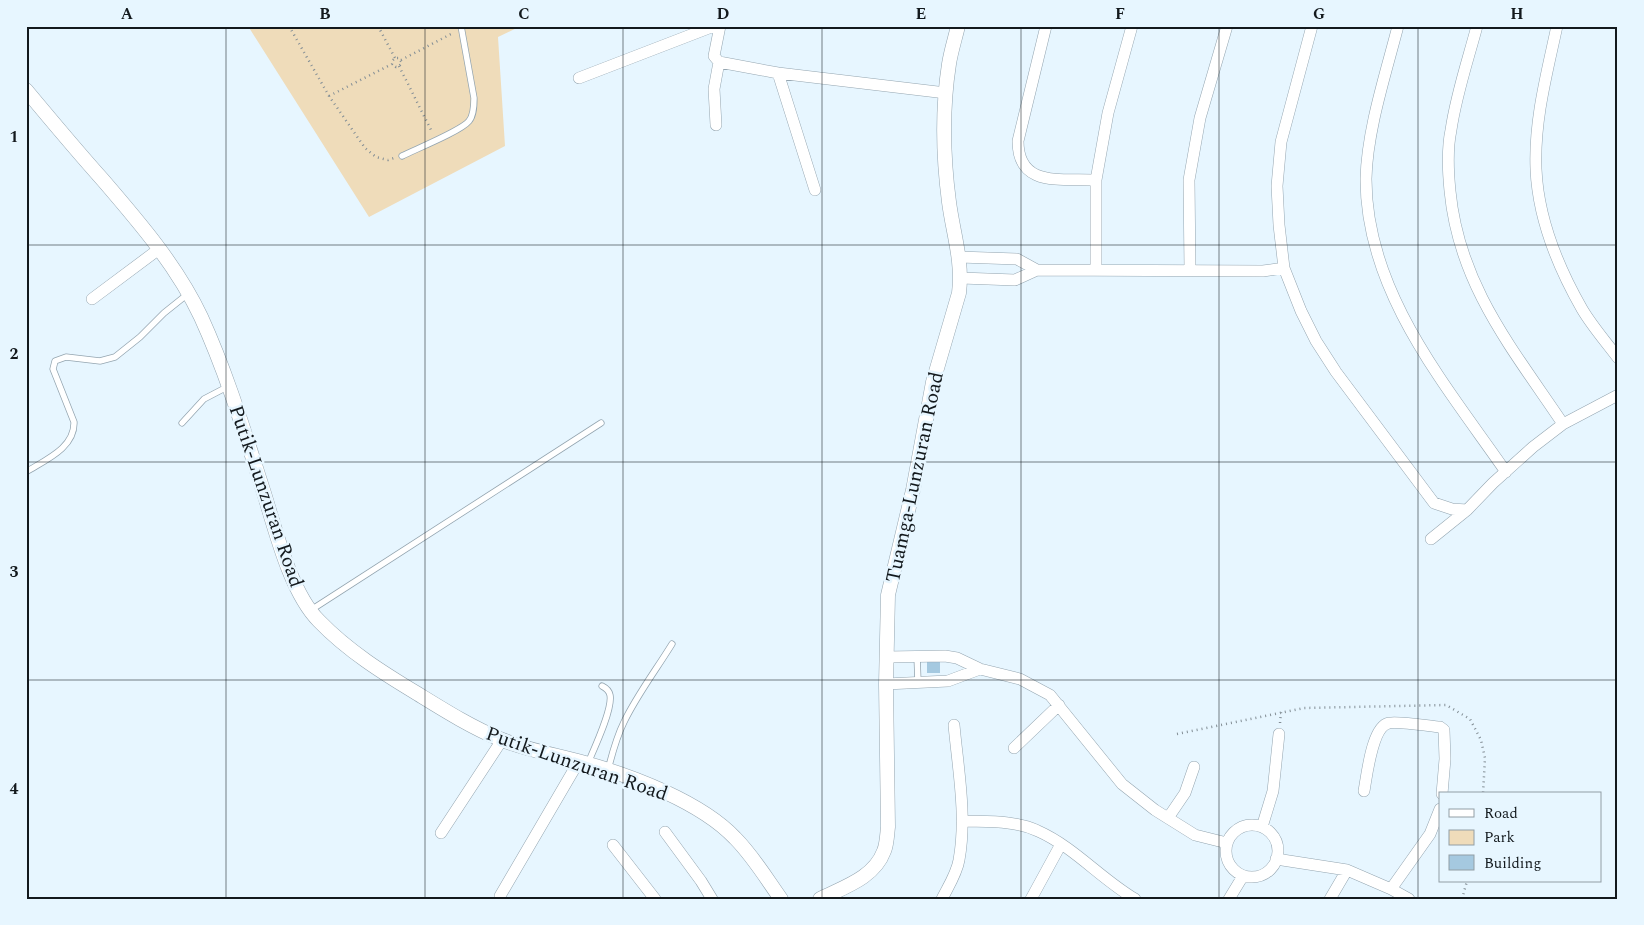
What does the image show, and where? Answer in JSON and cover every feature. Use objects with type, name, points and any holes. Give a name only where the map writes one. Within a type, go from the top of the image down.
[{"type":"street","points":[[579,78],[714,26]]},
{"type":"street","points":[[720,26],[714,56],[720,62],[778,73],[946,93]]},
{"type":"street","name":"Tuamga-Lunzuran Road","points":[[820,899],[872,871],[885,849],[888,827],[886,684],[888,594],[913,490],[933,382],[959,293],[961,278],[944,160],[946,93],[950,62],[958,26]]},
{"type":"street","points":[[1046,26],[1018,141],[1018,155],[1022,165],[1032,174],[1044,178],[1096,180]]},
{"type":"street","points":[[1096,270],[1096,180],[1108,113],[1132,26]]},
{"type":"street","points":[[1190,270],[1189,180],[1200,118],[1227,26]]},
{"type":"street","points":[[1312,26],[1281,142],[1277,186],[1284,268],[1301,311],[1316,341],[1336,372],[1434,503],[1467,510]]},
{"type":"street","points":[[1398,26],[1372,126],[1366,178],[1370,220],[1380,263],[1393,297],[1409,329],[1506,472]]},
{"type":"street","points":[[1477,26],[1450,130],[1448,172],[1452,215],[1464,259],[1478,292],[1500,331],[1563,424]]},
{"type":"street","points":[[1557,26],[1542,95],[1538,130],[1536,169],[1542,211],[1553,247],[1567,280],[1583,310],[1618,358]]},
{"type":"street","points":[[716,125],[714,88],[720,62]]},
{"type":"street","points":[[778,73],[815,190]]},
{"type":"street","name":"Putik-Lunzuran Road","points":[[26,90],[159,249],[202,318],[229,386],[278,538],[297,588],[316,618],[340,642],[386,674],[452,715],[502,740],[583,762],[608,771],[681,800],[710,816],[740,844],[781,899]]},
{"type":"street","points":[[92,299],[159,249]]},
{"type":"street","points":[[959,257],[1018,259],[1037,270]]},
{"type":"street","points":[[961,278],[1015,280],[1037,270],[1263,270],[1284,268]]},
{"type":"street","points":[[1431,539],[1467,510],[1493,483],[1563,424],[1618,395]]},
{"type":"street","points":[[887,657],[952,656],[980,669],[1020,679],[1050,695],[1122,784],[1155,810],[1195,835],[1227,844]]},
{"type":"street","points":[[886,684],[953,680],[980,669]]},
{"type":"street","points":[[1014,748],[1058,705]]},
{"type":"street","points":[[1364,791],[1376,736],[1381,726],[1389,722],[1440,727],[1444,730],[1445,759],[1442,792]]},
{"type":"street","points":[[942,899],[959,862],[962,821],[954,725]]},
{"type":"street","points":[[1262,827],[1273,791],[1279,734]]},
{"type":"street","points":[[441,833],[502,740]]},
{"type":"street","points":[[500,896],[583,762]]},
{"type":"street","points":[[1168,818],[1186,793],[1194,767]]},
{"type":"street","points":[[1391,888],[1430,834],[1439,812]]},
{"type":"street","points":[[962,821],[1017,824],[1037,830],[1061,844],[1130,897]]},
{"type":"street","points":[[1245,826],[1262,827],[1274,837],[1278,852],[1273,867],[1267,872],[1251,877],[1243,876],[1236,872],[1227,859],[1227,844],[1237,830],[1245,826]]},
{"type":"street","points":[[665,832],[712,899]]},
{"type":"street","points":[[1031,899],[1061,844]]},
{"type":"street","points":[[613,845],[655,899]]},
{"type":"street","points":[[1276,859],[1348,870],[1391,888],[1409,899]]},
{"type":"street","points":[[1330,899],[1348,870]]},
{"type":"street","points":[[1229,899],[1243,876]]},
{"type":"lane","points":[[402,156],[460,128],[469,121],[474,110],[474,98],[461,27]]},
{"type":"lane","points":[[26,472],[63,448],[71,440],[74,431],[74,422],[53,370],[55,361],[60,358],[66,358],[100,361],[115,357],[188,293]]},
{"type":"lane","points":[[182,423],[204,399],[229,386]]},
{"type":"lane","points":[[311,610],[601,423]]},
{"type":"lane","points":[[608,771],[615,745],[624,723],[645,685],[672,644]]},
{"type":"lane","points":[[917,656],[918,682]]},
{"type":"lane","points":[[583,762],[608,708],[609,692],[602,686]]},
{"type":"path","points":[[289,26],[329,96],[365,148],[376,157],[388,160],[402,156]]},
{"type":"path","points":[[378,26],[395,58],[401,60]]},
{"type":"path","points":[[399,66],[402,63],[401,60],[461,27]]},
{"type":"path","points":[[329,96],[392,64],[395,58]]},
{"type":"path","points":[[392,64],[396,67],[399,66]]},
{"type":"path","points":[[399,66],[436,140]]},
{"type":"path","points":[[1177,734],[1304,708],[1446,705],[1470,719],[1482,740],[1485,758],[1484,792]]},
{"type":"path","points":[[1462,899],[1467,882]]},
{"type":"green space","points":[[248,26],[521,26],[498,37],[505,146],[369,217]]},
{"type":"building","points":[[927,662],[940,662],[940,673],[927,673]]}]
